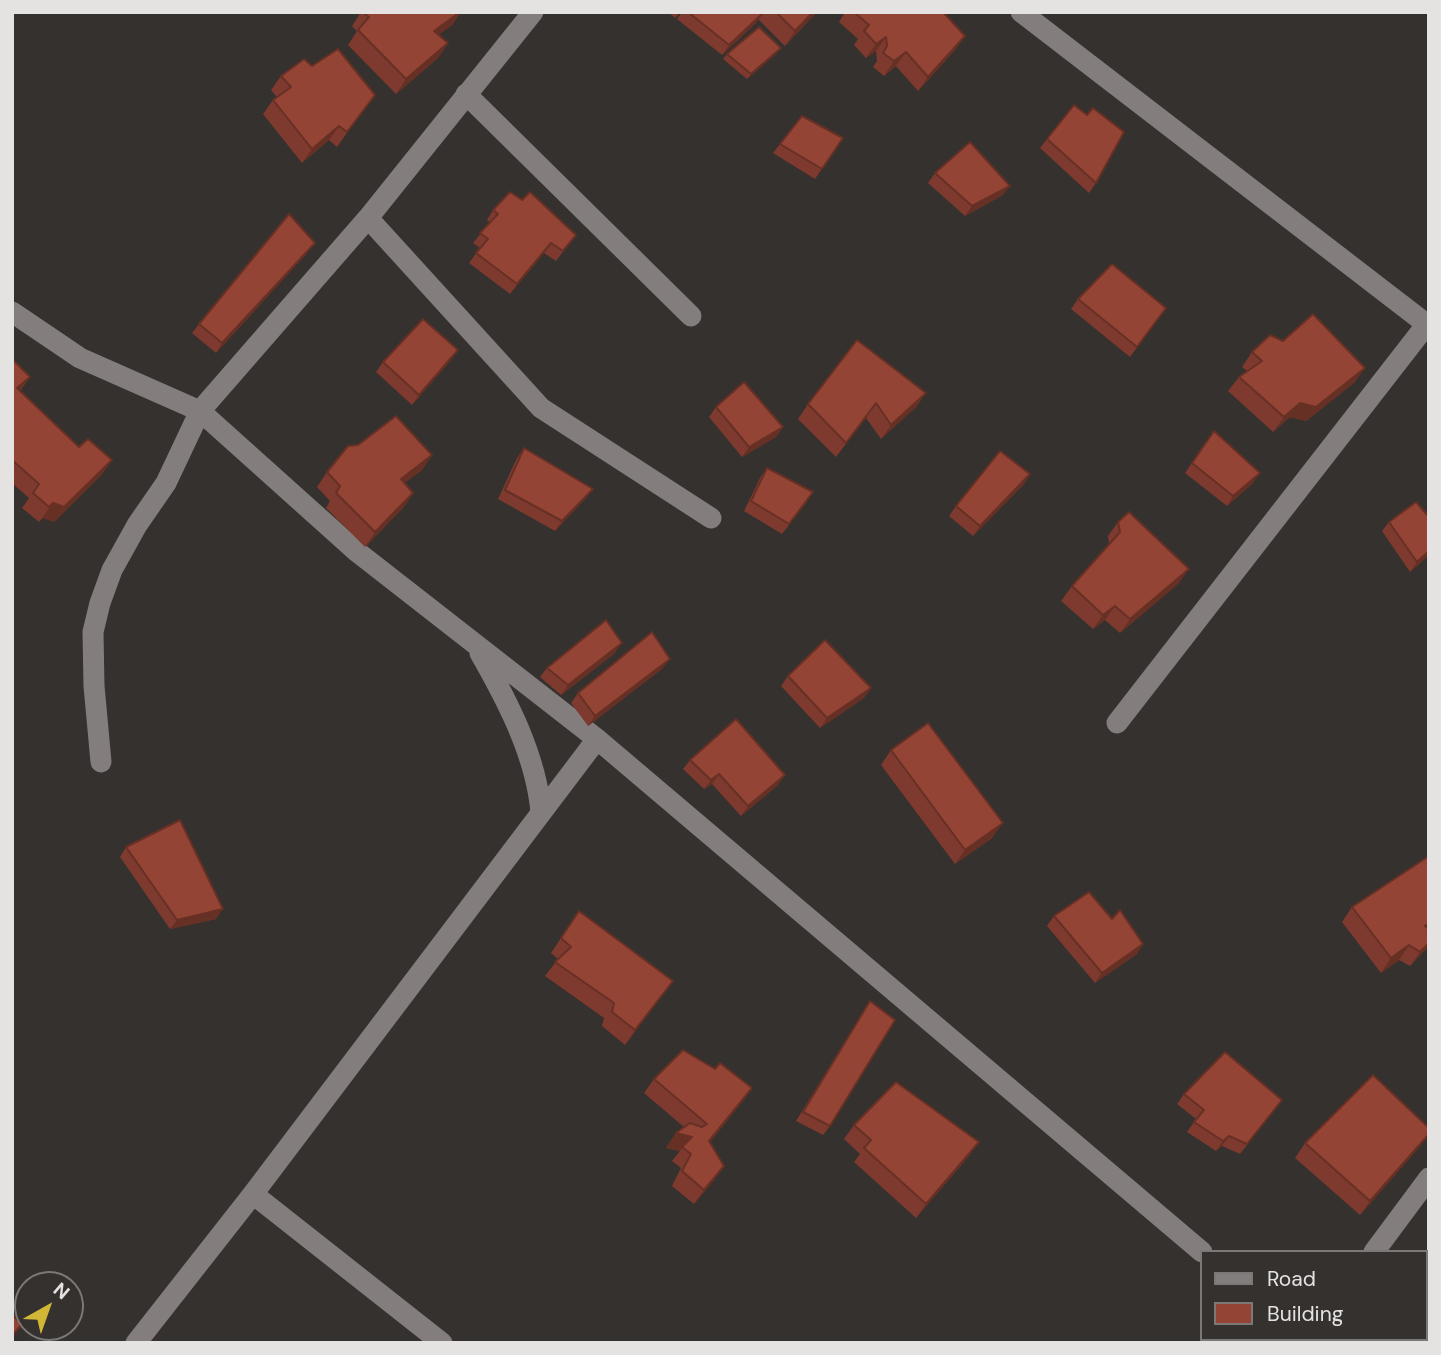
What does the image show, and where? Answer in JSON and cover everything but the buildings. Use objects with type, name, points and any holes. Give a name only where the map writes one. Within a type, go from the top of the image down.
[{"type":"street","points":[[101,762],[94,686],[93,632],[100,603],[112,570],[137,525],[166,483],[200,411],[368,218],[533,12]]},
{"type":"street","points":[[1021,12],[1170,123],[1428,325],[1117,723]]},
{"type":"street","points":[[466,94],[691,316]]},
{"type":"street","points":[[368,218],[541,408],[711,518]]},
{"type":"street","points":[[12,312],[80,358],[200,411],[356,551],[597,739],[1200,1250]]},
{"type":"street","points":[[476,645],[503,695],[522,741],[539,787],[541,812]]},
{"type":"street","points":[[136,1343],[253,1194],[597,739]]},
{"type":"street","points":[[1375,1250],[1429,1178]]},
{"type":"street","points":[[253,1194],[442,1343]]}]
